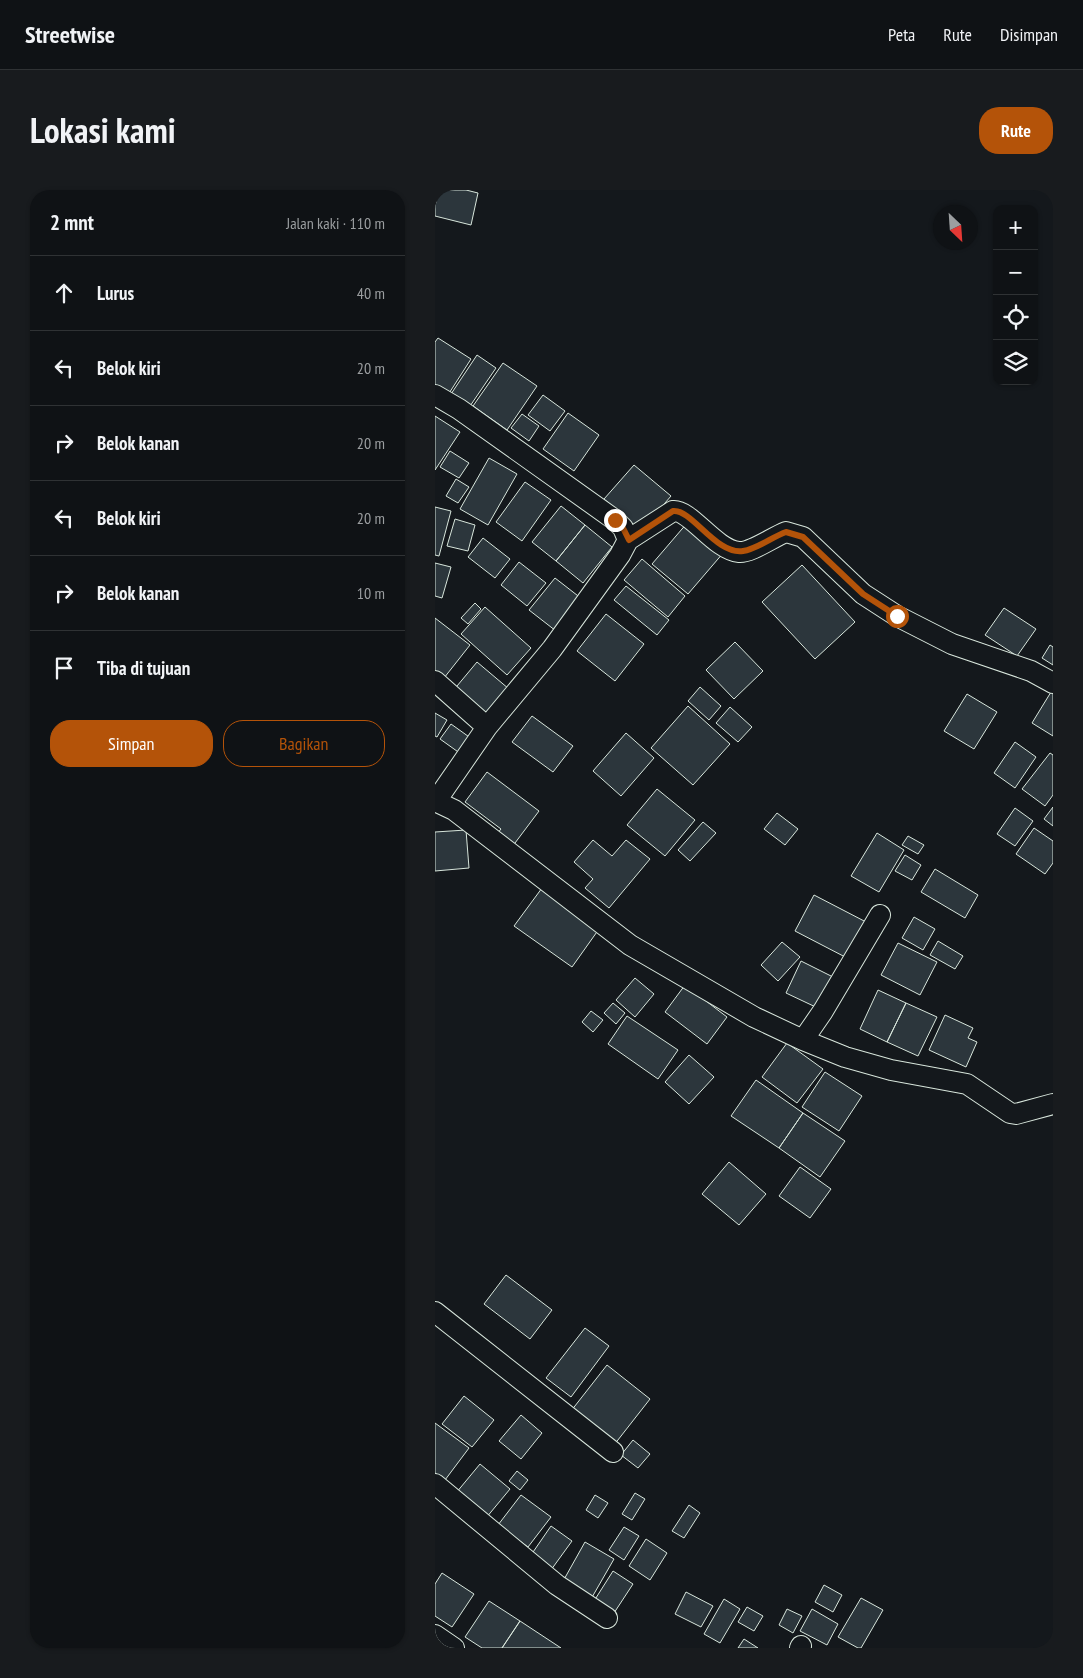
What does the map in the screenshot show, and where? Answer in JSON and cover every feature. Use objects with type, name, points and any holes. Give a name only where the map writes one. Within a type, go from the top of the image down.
[{"type":"street","points":[[435,395],[615,520],[623,528],[629,540]]},
{"type":"street","points":[[1053,683],[1031,671],[952,644],[897,616],[863,594],[803,537],[786,532],[750,550],[740,552],[723,546],[677,510],[629,540],[552,649],[487,727],[435,801],[454,810],[630,945],[754,1017],[845,1057],[891,1070],[967,1084],[1010,1113],[1016,1114],[1053,1104]]},
{"type":"street","points":[[435,681],[487,727]]},
{"type":"street","points":[[803,1040],[823,1011],[880,915]]},
{"type":"street","points":[[435,1312],[613,1452]]},
{"type":"street","points":[[435,1484],[557,1585],[607,1618]]},
{"type":"street","points":[[435,1635],[454,1648]]},
{"type":"building","points":[[439,190],[466,190],[478,193],[471,225],[435,216],[435,206]]},
{"type":"building","points":[[438,338],[471,359],[446,398],[435,391],[435,342]]},
{"type":"building","points":[[477,355],[496,368],[468,409],[449,397]]},
{"type":"building","points":[[503,363],[537,386],[507,430],[473,406]]},
{"type":"building","points":[[543,395],[565,411],[550,431],[528,415]]},
{"type":"building","points":[[568,413],[599,435],[574,471],[543,449]]},
{"type":"building","points":[[522,414],[539,426],[529,441],[511,428]]},
{"type":"building","points":[[435,416],[460,432],[435,470]]},
{"type":"building","points":[[450,451],[469,463],[459,478],[440,467]]},
{"type":"building","points":[[489,458],[517,474],[488,525],[460,509]]},
{"type":"building","points":[[634,465],[671,496],[641,531],[604,499]]},
{"type":"building","points":[[456,479],[469,487],[458,503],[446,496]]},
{"type":"building","points":[[525,482],[551,500],[522,541],[496,522]]},
{"type":"building","points":[[561,506],[585,525],[556,561],[532,542]]},
{"type":"building","points":[[435,507],[451,511],[439,556],[435,555]]},
{"type":"building","points":[[455,519],[475,525],[468,551],[447,546]]},
{"type":"building","points":[[688,522],[724,552],[688,594],[652,564]]},
{"type":"building","points":[[585,525],[612,547],[583,583],[556,561]]},
{"type":"building","points":[[483,538],[510,559],[495,578],[468,557]]},
{"type":"building","points":[[642,559],[685,596],[668,617],[624,580]]},
{"type":"building","points":[[519,562],[546,583],[527,606],[501,585]]},
{"type":"building","points":[[435,563],[451,567],[442,598],[435,596]]},
{"type":"building","points":[[802,565],[855,622],[815,659],[762,602]]},
{"type":"building","points":[[555,578],[582,599],[556,631],[529,610]]},
{"type":"building","points":[[626,586],[669,620],[657,635],[614,600]]},
{"type":"building","points":[[475,603],[481,609],[468,624],[461,618]]},
{"type":"building","points":[[485,607],[531,648],[507,675],[461,634]]},
{"type":"building","points":[[1004,608],[1036,629],[1017,656],[985,635]]},
{"type":"building","points":[[606,614],[644,644],[615,681],[577,651]]},
{"type":"building","points":[[435,618],[470,645],[444,678],[435,671]]},
{"type":"building","points":[[735,642],[763,671],[734,699],[706,670]]},
{"type":"building","points":[[1050,645],[1053,647],[1053,665],[1042,658]]},
{"type":"building","points":[[477,662],[509,689],[484,718],[452,692]]},
{"type":"building","points":[[700,687],[721,706],[709,720],[688,701]]},
{"type":"building","points":[[1051,692],[1053,693],[1053,736],[1032,723]]},
{"type":"building","points":[[967,694],[997,712],[974,749],[944,731]]},
{"type":"building","points":[[688,706],[730,744],[693,785],[651,748]]},
{"type":"building","points":[[730,707],[752,727],[738,742],[716,723]]},
{"type":"building","points":[[435,713],[447,720],[437,737],[435,736]]},
{"type":"building","points":[[532,716],[573,746],[553,772],[512,742]]},
{"type":"building","points":[[451,724],[472,739],[461,754],[440,739]]},
{"type":"building","points":[[626,733],[654,758],[621,796],[593,771]]},
{"type":"building","points":[[1015,742],[1036,757],[1015,788],[994,773]]},
{"type":"building","points":[[1050,753],[1053,755],[1053,795],[1045,806],[1022,789]]},
{"type":"building","points":[[487,772],[539,811],[512,847],[496,835],[501,829],[465,802]]},
{"type":"building","points":[[657,789],[695,820],[665,856],[627,825]]},
{"type":"building","points":[[1053,807],[1053,826],[1044,819]]},
{"type":"building","points":[[1015,808],[1033,821],[1015,846],[997,834]]},
{"type":"building","points":[[777,813],[798,829],[785,845],[764,829]]},
{"type":"building","points":[[703,822],[716,833],[690,861],[678,850]]},
{"type":"building","points":[[1034,828],[1053,841],[1053,863],[1045,874],[1016,854]]},
{"type":"building","points":[[466,830],[469,868],[435,871],[435,832]]},
{"type":"building","points":[[877,833],[904,850],[879,892],[851,876]]},
{"type":"building","points":[[908,836],[924,845],[918,854],[902,845]]},
{"type":"building","points":[[593,840],[612,856],[626,840],[650,859],[609,908],[585,888],[593,879],[574,862]]},
{"type":"building","points":[[905,855],[921,865],[912,880],[895,871]]},
{"type":"building","points":[[935,869],[978,895],[965,918],[921,892]]},
{"type":"building","points":[[542,888],[599,929],[572,967],[514,926]]},
{"type":"building","points":[[814,895],[868,923],[849,959],[795,931]]},
{"type":"building","points":[[914,917],[935,929],[923,950],[902,938]]},
{"type":"building","points":[[938,941],[963,956],[955,969],[930,955]]},
{"type":"building","points":[[782,942],[800,957],[778,981],[761,965]]},
{"type":"building","points":[[898,943],[937,962],[920,995],[881,975]]},
{"type":"building","points":[[801,961],[837,979],[822,1010],[786,993]]},
{"type":"building","points":[[635,978],[654,994],[635,1017],[616,1000]]},
{"type":"building","points":[[685,985],[727,1017],[707,1044],[665,1012]]},
{"type":"building","points":[[878,990],[906,1003],[887,1042],[860,1029]]},
{"type":"building","points":[[613,1003],[625,1013],[616,1024],[604,1013]]},
{"type":"building","points":[[906,1003],[937,1017],[918,1056],[887,1042]]},
{"type":"building","points":[[591,1011],[603,1020],[593,1032],[582,1022]]},
{"type":"building","points":[[945,1015],[973,1028],[968,1038],[977,1042],[966,1067],[929,1050]]},
{"type":"building","points":[[627,1016],[678,1050],[658,1079],[608,1044]]},
{"type":"building","points":[[787,1043],[823,1069],[797,1103],[762,1077]]},
{"type":"building","points":[[689,1055],[714,1077],[689,1104],[665,1082]]},
{"type":"building","points":[[825,1072],[862,1096],[839,1131],[802,1107]]},
{"type":"building","points":[[756,1080],[803,1113],[779,1148],[731,1116]]},
{"type":"building","points":[[803,1113],[845,1141],[820,1177],[779,1148]]},
{"type":"building","points":[[729,1162],[766,1194],[739,1225],[702,1194]]},
{"type":"building","points":[[800,1167],[831,1189],[810,1218],[779,1196]]},
{"type":"building","points":[[506,1275],[552,1310],[530,1339],[484,1304]]},
{"type":"building","points":[[585,1328],[609,1346],[571,1397],[546,1378]]},
{"type":"building","points":[[607,1365],[650,1399],[614,1445],[571,1411]]},
{"type":"building","points":[[464,1396],[494,1420],[472,1447],[442,1424]]},
{"type":"building","points":[[521,1415],[542,1433],[521,1459],[499,1441]]},
{"type":"building","points":[[435,1423],[469,1448],[445,1480],[435,1473]]},
{"type":"building","points":[[633,1440],[650,1454],[638,1468],[621,1455]]},
{"type":"building","points":[[480,1464],[510,1489],[486,1518],[456,1493]]},
{"type":"building","points":[[517,1471],[528,1480],[520,1490],[509,1481]]},
{"type":"building","points":[[635,1493],[645,1499],[632,1520],[622,1514]]},
{"type":"building","points":[[521,1495],[551,1517],[528,1547],[498,1525]]},
{"type":"building","points":[[595,1495],[608,1503],[598,1518],[586,1510]]},
{"type":"building","points":[[689,1505],[700,1513],[684,1538],[672,1531]]},
{"type":"building","points":[[551,1526],[572,1541],[551,1570],[531,1555]]},
{"type":"building","points":[[624,1527],[639,1536],[624,1560],[609,1550]]},
{"type":"building","points":[[646,1539],[667,1553],[650,1580],[629,1566]]},
{"type":"building","points":[[585,1542],[614,1559],[591,1599],[562,1583]]},
{"type":"building","points":[[613,1571],[633,1584],[614,1613],[594,1601]]},
{"type":"building","points":[[442,1573],[474,1594],[452,1627],[435,1616],[435,1584]]},
{"type":"building","points":[[824,1585],[842,1595],[833,1612],[815,1602]]},
{"type":"building","points":[[686,1592],[713,1606],[701,1627],[675,1614]]},
{"type":"building","points":[[861,1598],[883,1610],[861,1648],[858,1648],[838,1637]]},
{"type":"building","points":[[724,1599],[740,1609],[720,1643],[704,1634]]},
{"type":"building","points":[[489,1601],[520,1621],[502,1648],[482,1648],[465,1637]]},
{"type":"building","points":[[747,1607],[763,1616],[754,1631],[738,1622]]},
{"type":"building","points":[[787,1609],[802,1616],[793,1633],[779,1625]]},
{"type":"building","points":[[812,1609],[838,1624],[827,1645],[800,1631]]},
{"type":"building","points":[[520,1621],[561,1648],[502,1648]]},
{"type":"building","points":[[744,1639],[758,1648],[738,1648]]},
{"type":"route","points":[[615,520],[623,528],[629,540],[677,510],[723,546],[740,552],[750,550],[772,537],[786,532],[803,537],[863,594],[897,616]]}]
